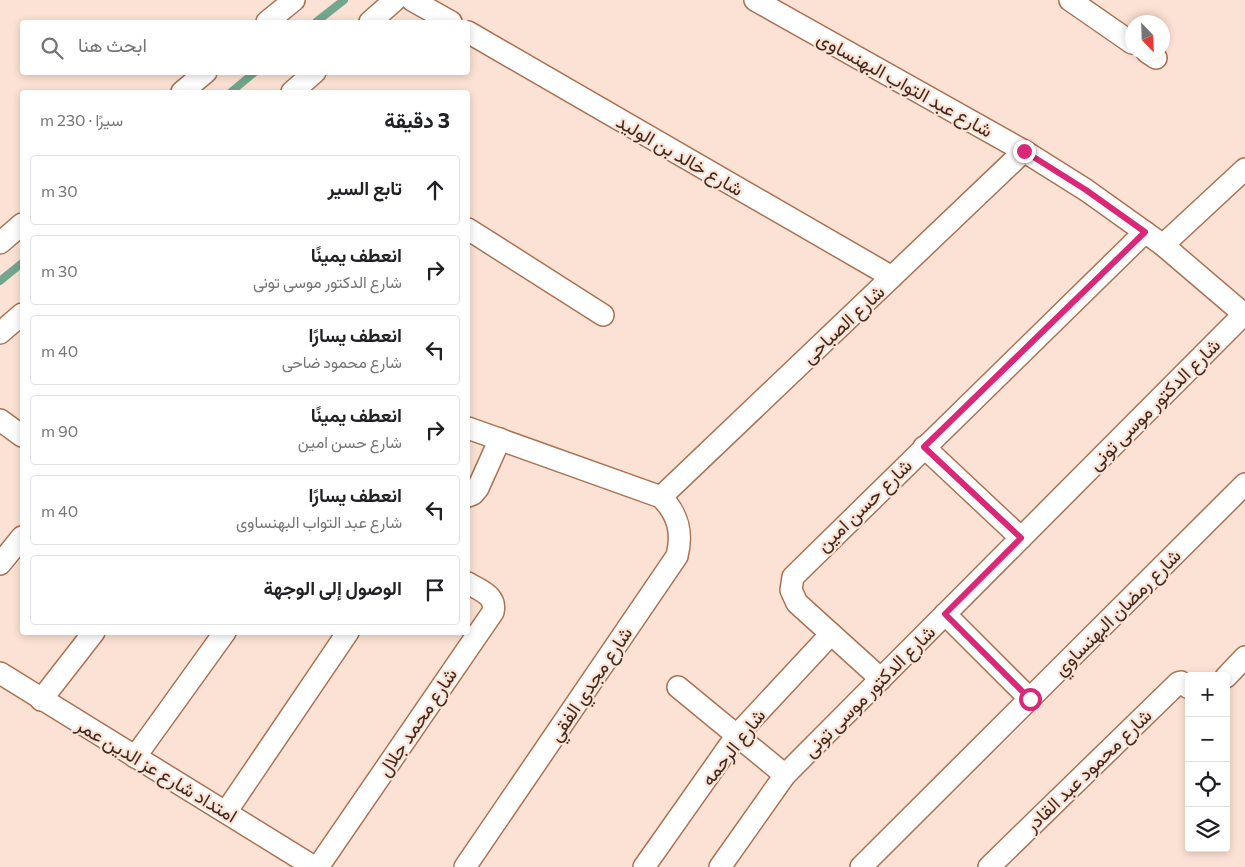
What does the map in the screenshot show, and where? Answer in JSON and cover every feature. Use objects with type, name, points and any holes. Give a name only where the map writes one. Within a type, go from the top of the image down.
[{"type":"street","points":[[269,20],[294,0]]},
{"type":"street","points":[[372,20],[395,0]]},
{"type":"street","points":[[412,0],[447,20]]},
{"type":"street","name":"شارع عبد التواب البهنساوى","points":[[755,0],[1024,151],[1086,190],[1163,245],[1244,314]]},
{"type":"street","points":[[1070,0],[1125,37]]},
{"type":"street","name":"شارع خالد بن الوليد","points":[[470,33],[892,277]]},
{"type":"street","points":[[184,90],[202,75]]},
{"type":"street","points":[[294,90],[311,75]]},
{"type":"street","name":"شارع الصباحى","points":[[661,497],[1024,151]]},
{"type":"street","points":[[1163,245],[1245,169]]},
{"type":"street","points":[[0,243],[20,226]]},
{"type":"street","points":[[470,229],[603,316]]},
{"type":"street","name":"شارع حسن امين","points":[[881,679],[797,603],[791,590],[793,577],[1145,232]]},
{"type":"street","name":"شارع الدكتور موسى تونى","points":[[720,867],[785,775],[1244,314]]},
{"type":"street","points":[[0,333],[20,316]]},
{"type":"street","points":[[0,420],[20,435]]},
{"type":"street","points":[[470,429],[661,497]]},
{"type":"street","points":[[470,495],[478,488],[500,439]]},
{"type":"street","points":[[924,447],[1021,538]]},
{"type":"street","name":"شارع رمضان البهنساوي","points":[[861,867],[1245,484]]},
{"type":"street","name":"شارع مجدي الفقي","points":[[465,867],[677,556],[680,543],[678,524],[670,506],[661,497]]},
{"type":"street","points":[[0,564],[20,539]]},
{"type":"street","name":"شارع محمد جلال","points":[[318,867],[493,612],[493,603],[489,595],[470,584]]},
{"type":"street","points":[[945,614],[1030,699]]},
{"type":"street","name":"شارع الرحمه","points":[[644,867],[737,735],[831,634]]},
{"type":"street","points":[[41,700],[92,635]]},
{"type":"street","points":[[135,757],[223,635]]},
{"type":"street","points":[[226,812],[346,635]]},
{"type":"street","points":[[1230,673],[1245,657]]},
{"type":"street","name":"امتداد شارع عز الدين عمر","points":[[0,673],[314,867]]},
{"type":"street","name":"شارع محمود عبد القادر","points":[[988,867],[1178,683],[1181,682],[1185,685]]},
{"type":"street","points":[[678,687],[785,775]]},
{"type":"waterway","points":[[319,20],[344,0]]},
{"type":"waterway","points":[[233,90],[251,75]]},
{"type":"waterway","points":[[0,281],[20,265]]},
{"type":"route","points":[[1024,151],[1086,190],[1145,232],[924,447],[1021,538],[945,614],[1030,699]]}]
